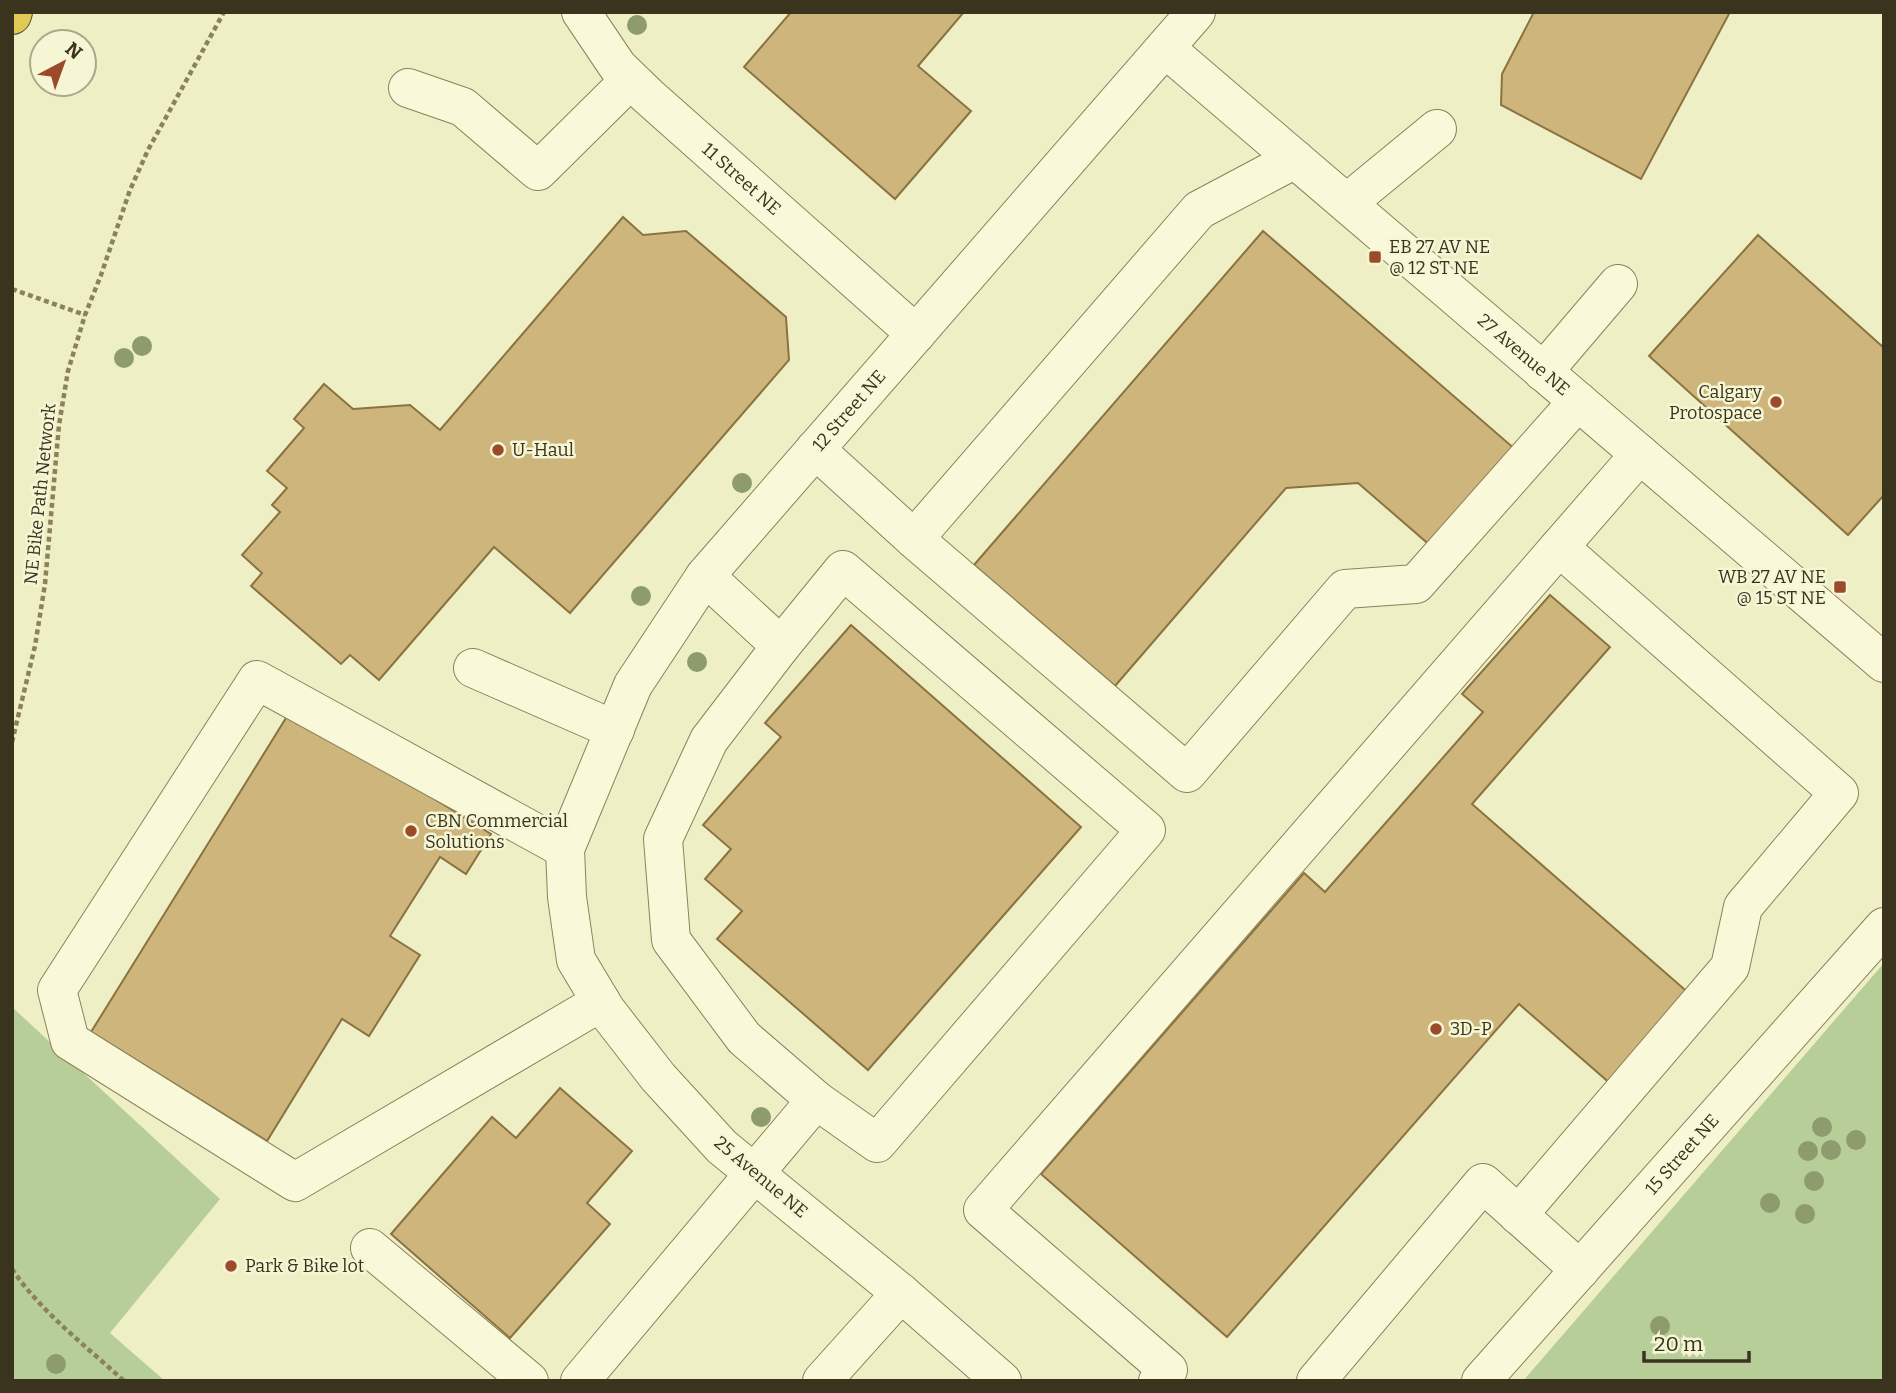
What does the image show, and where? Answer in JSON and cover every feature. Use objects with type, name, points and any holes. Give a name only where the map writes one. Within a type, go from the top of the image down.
[{"type":"street","name":"11 Street NE","points":[[581,12],[618,67],[630,80],[916,334]]},
{"type":"street","name":"12 Street NE","points":[[565,849],[633,685],[705,576],[1196,12]]},
{"type":"street","name":"27 Avenue NE","points":[[1165,48],[1884,663]]},
{"type":"street","points":[[408,88],[463,107],[538,171],[630,80]]},
{"type":"street","points":[[1347,203],[1437,129]]},
{"type":"street","points":[[914,539],[1199,210],[1295,159]]},
{"type":"street","points":[[1543,372],[1618,284]]},
{"type":"street","points":[[815,450],[914,539],[1187,773],[1345,589],[1416,584],[1578,401]]},
{"type":"street","points":[[1169,1377],[983,1210],[1640,454]]},
{"type":"street","points":[[1518,1215],[1730,967],[1743,907],[1839,793],[1559,547]]},
{"type":"street","points":[[843,570],[1146,830],[877,1143],[816,1100],[744,1038],[671,940],[663,839],[709,740],[781,646],[843,570]]},
{"type":"street","points":[[705,576],[781,646]]},
{"type":"street","points":[[473,668],[615,730]]},
{"type":"street","points":[[565,849],[257,680],[57,990],[70,1041],[295,1182],[601,1002]]},
{"type":"street","name":"25 Avenue NE","points":[[565,849],[566,897],[576,960],[601,1002],[658,1077],[722,1147],[901,1293],[999,1380]]},
{"type":"street","name":"15 Street NE","points":[[1482,1381],[1884,927]]},
{"type":"street","points":[[580,1381],[816,1100]]},
{"type":"street","points":[[1316,1381],[1483,1183],[1580,1269]]},
{"type":"street","points":[[370,1248],[528,1381]]},
{"type":"street","points":[[822,1381],[901,1293]]},
{"type":"path","name":"NE Bike Path Network","points":[[12,742],[46,584],[59,425],[68,371],[130,190],[148,150],[224,12]]},
{"type":"path","points":[[12,289],[85,315]]},
{"type":"path","points":[[12,1269],[54,1317],[124,1381]]},
{"type":"green space","points":[[1884,963],[1884,1381],[1523,1381]]},
{"type":"green space","points":[[12,1007],[220,1199],[110,1333],[165,1381],[12,1381]]},
{"type":"building","points":[[791,12],[964,12],[918,66],[971,111],[895,199],[744,67]]},
{"type":"building","points":[[1534,12],[1730,12],[1641,179],[1501,105],[1502,74]]},
{"type":"building","name":"U-Haul","points":[[623,217],[643,235],[686,231],[786,317],[789,360],[570,613],[494,547],[379,680],[350,655],[341,664],[251,586],[262,573],[242,555],[280,512],[272,505],[287,488],[267,471],[304,428],[294,419],[324,384],[353,409],[410,405],[440,430]]},
{"type":"building","points":[[1263,231],[1516,450],[1432,547],[1358,483],[1286,488],[1115,686],[974,565]]},
{"type":"building","points":[[1758,235],[1884,348],[1884,495],[1848,535],[1649,356]]},
{"type":"building","points":[[1550,595],[1610,647],[1472,804],[1691,995],[1612,1085],[1519,1004],[1227,1337],[1041,1174],[1304,873],[1325,892],[1483,712],[1462,694]]},
{"type":"building","points":[[851,625],[1081,827],[868,1070],[717,939],[742,911],[705,879],[731,849],[703,825],[781,737],[765,723]]},
{"type":"building","points":[[291,710],[491,834],[466,874],[440,857],[390,936],[420,955],[369,1036],[342,1019],[267,1141],[91,1032]]},
{"type":"building","points":[[560,1088],[632,1151],[587,1203],[610,1224],[510,1338],[391,1234],[492,1117],[516,1138]]},
{"type":"place","name":"EB 27 AV NE @ 12 ST NE","points":[[1375,257]]},
{"type":"place","name":"Calgary Protospace","points":[[1776,402]]},
{"type":"place","name":"U-Haul","points":[[498,450]]},
{"type":"place","name":"WB 27 AV NE @ 15 ST NE","points":[[1840,587]]},
{"type":"place","name":"CBN Commercial Solutions","points":[[411,831]]},
{"type":"place","name":"3D-P","points":[[1436,1029]]},
{"type":"place","name":"Park & Bike lot","points":[[231,1266]]}]
